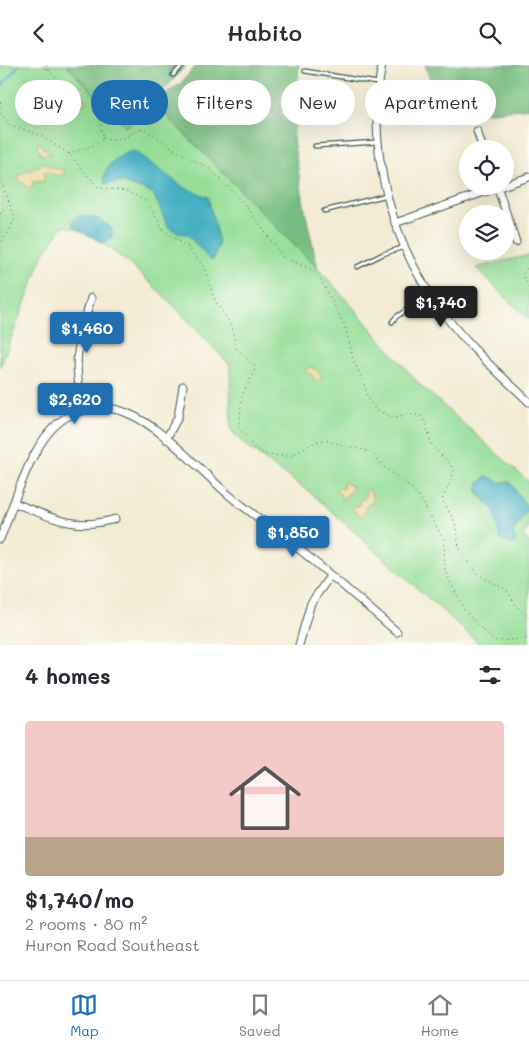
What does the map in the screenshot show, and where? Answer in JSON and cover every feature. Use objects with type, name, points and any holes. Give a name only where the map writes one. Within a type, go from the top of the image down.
[{"type":"street","points":[[380,80],[382,65]]},
{"type":"street","points":[[379,125],[379,142],[387,195],[404,247],[430,294],[464,338],[529,402]]},
{"type":"street","points":[[477,131],[480,140]]},
{"type":"street","points":[[514,182],[529,177]]},
{"type":"street","points":[[396,223],[475,195]]},
{"type":"street","points":[[503,195],[516,242]]},
{"type":"street","points":[[84,410],[76,379],[76,361],[91,298]]},
{"type":"street","points":[[166,439],[178,417],[183,386]]},
{"type":"street","points":[[0,539],[33,456],[44,436],[65,418],[84,410],[110,409],[127,413],[140,419],[166,439],[397,632]]},
{"type":"street","points":[[15,503],[73,524],[92,525],[115,519]]},
{"type":"street","points":[[299,645],[311,603],[330,576]]},
{"type":"lane","points":[[173,75],[182,65]]},
{"type":"lane","points":[[305,71],[365,81]]},
{"type":"lane","points":[[315,146],[379,142]]},
{"type":"lane","points":[[324,211],[387,195]]},
{"type":"lane","points":[[357,267],[383,254],[404,247]]},
{"type":"lane","points":[[392,322],[396,317],[430,294]]},
{"type":"path","points":[[46,65],[56,79],[82,92],[92,100],[103,138]]},
{"type":"path","points":[[0,102],[0,111],[8,124],[40,135],[69,154],[99,188],[126,191],[145,199],[163,230],[188,247],[204,267],[214,299],[232,326],[236,348],[255,366],[254,373],[242,395],[238,427],[255,449],[264,454],[286,457],[297,454],[315,442],[324,441],[371,452],[420,498],[444,540],[446,573],[465,611],[493,639],[501,641],[529,638]]},
{"type":"path","points":[[69,154],[94,145],[103,138],[122,140],[139,130],[146,129],[177,151],[204,164],[243,201],[284,257],[311,269],[320,276],[344,323],[354,362],[364,380],[370,403],[381,412],[393,417],[413,414],[421,416],[428,427],[432,447],[453,468],[454,477],[443,494],[442,500],[456,524],[458,544],[463,557],[477,573],[507,590],[517,607],[529,618]]},
{"type":"path","points":[[0,177],[15,215],[14,223],[0,243]]},
{"type":"path","points":[[0,214],[7,207],[9,199]]},
{"type":"path","points":[[529,264],[523,275],[529,289]]},
{"type":"green space","points":[[0,65],[66,65],[81,80],[15,80],[15,125],[81,125],[81,80],[91,91],[91,125],[124,125],[126,127],[128,125],[168,125],[168,117],[328,279],[419,384],[529,482],[529,528],[523,535],[529,542],[529,645],[481,645],[313,495],[245,445],[231,430],[230,365],[128,263],[83,232],[63,226],[44,253],[0,367]]},
{"type":"green space","points":[[66,65],[186,65],[168,85],[168,80],[91,80],[91,91]]},
{"type":"green space","points":[[197,65],[299,65],[298,80],[281,80],[281,125],[294,125],[293,140],[306,216],[318,269],[168,117],[168,92],[178,85],[178,125],[271,125],[271,80],[184,80]]},
{"type":"green space","points":[[425,65],[529,65],[529,108],[496,111],[496,80],[430,80]]},
{"type":"green space","points":[[529,255],[529,320],[476,268]]},
{"type":"sand","points":[[81,98],[84,98],[86,103],[81,106]]},
{"type":"sand","points":[[38,143],[41,143],[44,149],[50,151],[51,154],[41,155],[37,146]]},
{"type":"sand","points":[[43,162],[52,168],[64,170],[65,174],[58,176],[45,171],[43,182],[34,181],[31,188],[19,180],[19,175],[38,167]]},
{"type":"sand","points":[[308,367],[314,368],[321,375],[322,380],[316,381],[311,374],[305,372]]},
{"type":"sand","points":[[344,482],[353,487],[343,500],[341,495],[335,490],[338,488],[343,489]]},
{"type":"sand","points":[[366,490],[370,490],[373,502],[366,506],[364,515],[360,517],[352,508],[360,505],[359,500],[365,498]]},
{"type":"water","points":[[134,151],[183,187],[208,197],[219,243],[214,259],[209,259],[187,234],[178,233],[168,227],[153,193],[120,182],[105,184],[105,172],[112,162],[122,155]]},
{"type":"water","points":[[78,215],[99,219],[112,229],[112,239],[104,244],[73,226],[73,221]]},
{"type":"water","points":[[487,476],[500,482],[510,482],[528,508],[513,532],[516,542],[511,544],[500,540],[493,509],[477,492],[479,482]]},
{"type":"waterway","points":[[0,88],[19,65]]}]
